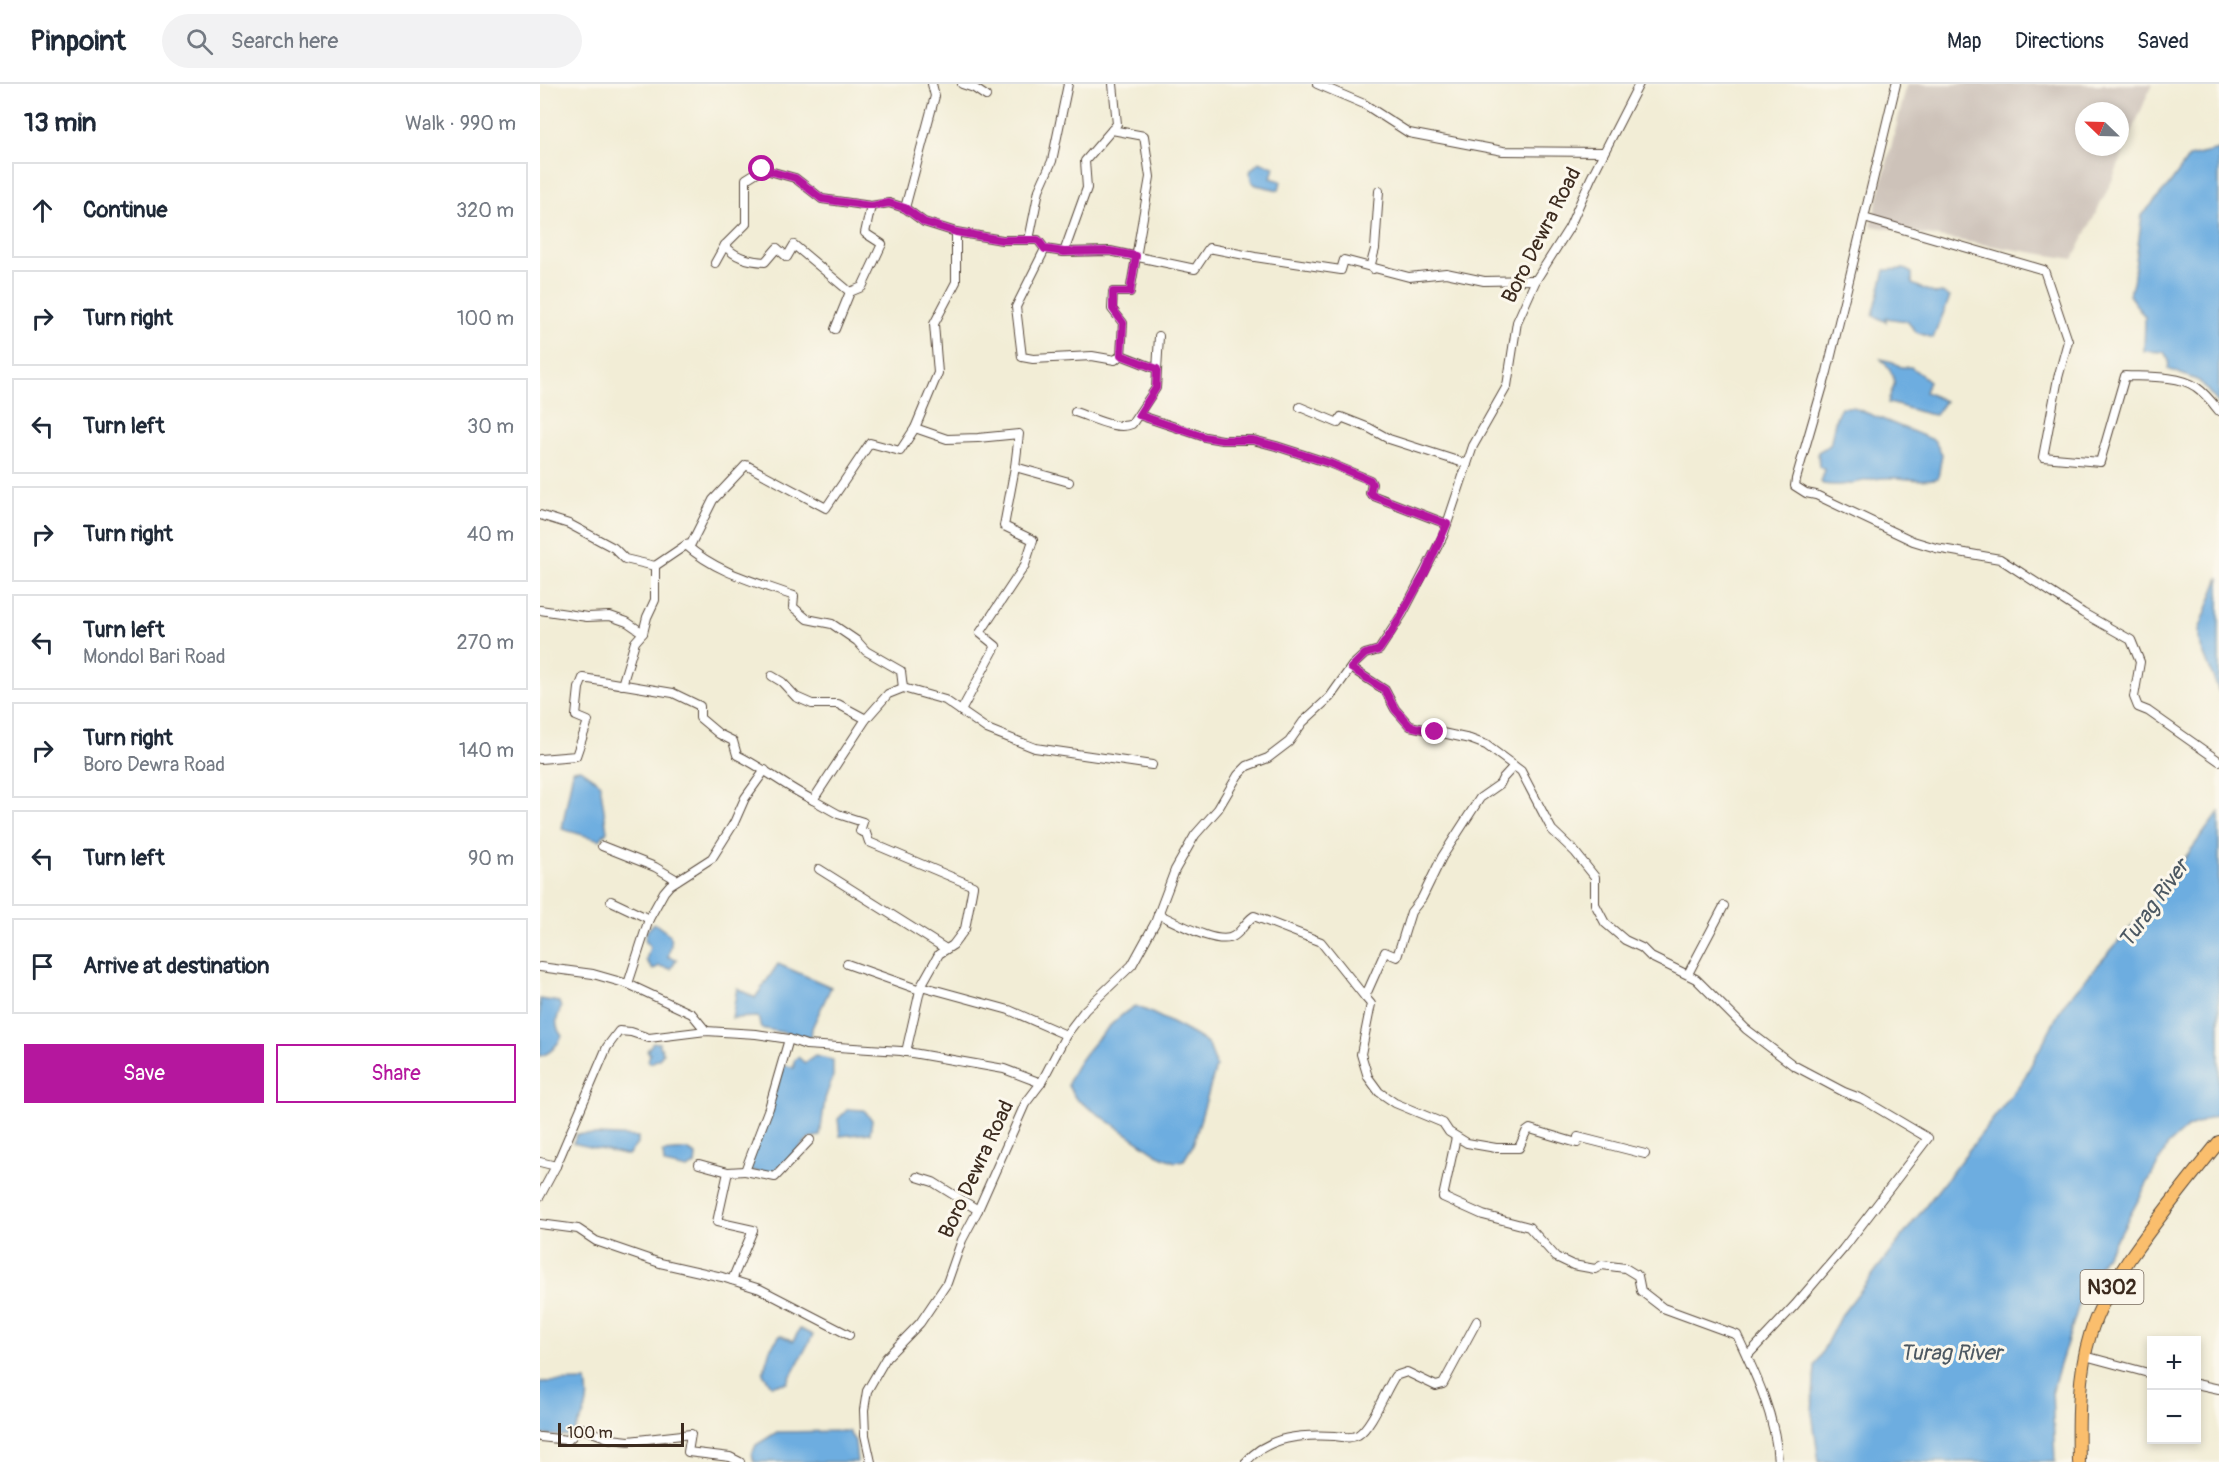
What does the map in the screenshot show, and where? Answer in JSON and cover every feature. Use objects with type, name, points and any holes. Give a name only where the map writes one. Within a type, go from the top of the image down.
[{"type":"highway","name":"N302","points":[[2079,1462],[2080,1401],[2085,1356],[2099,1308],[2149,1231],[2219,1142]]},
{"type":"street","points":[[905,208],[935,96],[932,84]]},
{"type":"street","points":[[962,84],[986,96]]},
{"type":"street","points":[[1029,240],[1039,190],[1052,161],[1068,84]]},
{"type":"street","points":[[1064,252],[1087,188],[1085,161],[1117,124],[1113,84]]},
{"type":"street","points":[[1317,84],[1364,104],[1409,133],[1503,151],[1604,152]]},
{"type":"street","name":"Boro Dewra Road","points":[[871,1462],[865,1435],[864,1410],[867,1391],[886,1358],[920,1323],[947,1282],[962,1240],[978,1210],[1025,1104],[1041,1083],[1066,1035],[1085,1010],[1132,965],[1158,914],[1175,870],[1195,835],[1218,809],[1238,776],[1247,766],[1268,758],[1289,742],[1303,722],[1330,697],[1351,668],[1365,654],[1379,650],[1425,573],[1447,524],[1473,446],[1507,386],[1517,322],[1536,280],[1569,228],[1639,84]]},
{"type":"street","points":[[1896,84],[1827,372],[1795,486],[1913,541],[1936,548],[2000,559],[2083,613],[2131,640],[2140,662],[2134,697],[2138,707],[2148,711],[2219,761]]},
{"type":"street","points":[[1045,249],[1016,307],[1022,357],[1033,359],[1092,356],[1115,360],[1121,355],[1123,323],[1113,309],[1113,292],[1130,292],[1150,177],[1144,136],[1112,130]]},
{"type":"street","points":[[716,263],[725,245],[746,224],[746,179],[762,169],[795,178],[822,199],[871,206],[889,203],[905,208],[924,222],[956,232],[1002,240],[1038,240],[1045,249],[1064,252],[1110,251],[1195,269],[1209,248],[1341,270],[1344,260],[1409,278],[1446,273],[1484,281],[1536,280]]},
{"type":"street","points":[[1373,269],[1371,264],[1375,249],[1379,191]]},
{"type":"street","points":[[835,329],[850,292],[862,287],[882,244],[865,233],[871,206]]},
{"type":"street","points":[[1864,218],[2044,270],[2068,340],[2058,378],[2043,457],[2100,462],[2125,376],[2159,377],[2194,385],[2208,396],[2219,411]]},
{"type":"street","points":[[540,515],[568,524],[614,548],[625,559],[655,566],[691,544],[713,500],[746,465],[826,508],[870,443],[900,451],[915,429],[938,374],[934,324],[956,282],[956,232]]},
{"type":"street","points":[[725,245],[730,252],[752,261],[765,262],[777,248],[787,257],[794,245],[850,292]]},
{"type":"street","points":[[1075,412],[1116,425],[1132,424],[1156,388],[1159,336]]},
{"type":"street","points":[[1121,355],[1157,369]]},
{"type":"street","points":[[1300,407],[1338,423],[1341,417],[1389,439],[1467,464]]},
{"type":"street","points":[[1139,415],[1204,437],[1222,440],[1253,440],[1329,463],[1370,480],[1372,484],[1370,493],[1374,496],[1447,524]]},
{"type":"street","points":[[915,429],[947,439],[1019,434],[1004,526],[1033,540],[1025,566],[980,633],[996,646],[961,711]]},
{"type":"street","points":[[1015,467],[1069,482]]},
{"type":"street","points":[[686,545],[701,558],[734,575],[794,596],[793,607],[807,619],[832,624],[857,641],[866,651],[901,671],[903,688]]},
{"type":"street","points":[[622,685],[635,642],[643,633],[646,617],[655,600],[655,566]]},
{"type":"street","points":[[540,610],[587,617],[610,615],[627,622],[643,633]]},
{"type":"street","points":[[1351,668],[1385,690],[1395,709],[1410,726],[1470,739],[1486,745],[1521,771],[1552,830],[1575,852],[1595,877],[1595,904],[1605,923],[1625,940],[1642,948],[1651,957],[1688,974],[1713,995],[1746,1029],[1793,1065],[1862,1099],[1928,1138],[1843,1249],[1747,1356]]},
{"type":"street","points":[[772,676],[796,696],[812,704],[838,704],[866,719]]},
{"type":"street","points":[[540,759],[576,756],[588,721],[576,716],[579,688],[583,678],[673,693],[700,706],[700,718],[719,734],[733,741],[737,755],[765,770],[790,789],[838,814],[863,822],[860,831],[866,833],[869,842],[973,886],[965,929],[953,945],[939,954],[920,988],[906,1052]]},
{"type":"street","points":[[813,800],[866,719],[888,694],[903,688],[945,700],[987,729],[1035,748],[1152,765]]},
{"type":"street","points":[[1365,997],[1385,952],[1397,957],[1411,912],[1422,898],[1442,857],[1480,798],[1490,794],[1514,766]]},
{"type":"street","points":[[628,984],[649,919],[664,892],[677,880],[712,858],[734,823],[745,798],[765,770]]},
{"type":"street","points":[[602,846],[655,867],[677,880]]},
{"type":"street","points":[[819,869],[946,949]]},
{"type":"street","points":[[611,901],[649,919]]},
{"type":"street","points":[[1688,974],[1724,906]]},
{"type":"street","points":[[1158,914],[1212,938],[1224,940],[1234,936],[1254,916],[1321,942],[1371,1004],[1361,1054],[1368,1077],[1379,1092],[1395,1103],[1443,1123],[1449,1132],[1467,1143],[1519,1148],[1526,1132],[1530,1129],[1577,1143],[1578,1137],[1645,1154]]},
{"type":"street","points":[[847,964],[920,988],[1009,1010],[1066,1035]]},
{"type":"street","points":[[540,967],[593,974],[628,984],[692,1014],[706,1031]]},
{"type":"street","points":[[540,1196],[556,1166],[607,1047],[619,1031],[649,1038],[706,1031],[789,1038],[806,1045],[906,1052],[1004,1069],[1041,1083]]},
{"type":"street","points":[[745,1171],[769,1108],[789,1038]]},
{"type":"street","points":[[1456,1137],[1443,1197],[1461,1203],[1483,1215],[1529,1227],[1556,1257],[1566,1262],[1595,1269],[1602,1264],[1629,1270],[1638,1276],[1641,1291],[1663,1308],[1737,1335],[1759,1380],[1777,1441],[1778,1462]]},
{"type":"street","points":[[699,1164],[728,1172],[745,1171],[775,1177],[810,1140]]},
{"type":"street","points":[[540,1162],[556,1166]]},
{"type":"street","points":[[728,1172],[717,1222],[753,1230],[732,1280]]},
{"type":"street","points":[[917,1177],[933,1182],[978,1210]]},
{"type":"street","points":[[540,1224],[578,1229],[596,1241],[660,1263],[695,1270],[760,1289],[849,1335]]},
{"type":"street","points":[[1246,1462],[1256,1450],[1286,1438],[1308,1435],[1350,1437],[1358,1435],[1367,1425],[1395,1376],[1407,1372],[1436,1386],[1443,1384],[1477,1321]]},
{"type":"street","points":[[2085,1356],[2147,1373]]},
{"type":"street","points":[[2201,1385],[2219,1389]]},
{"type":"street","points":[[540,1437],[568,1440],[581,1428],[611,1439],[629,1441],[691,1434],[688,1452],[730,1457],[740,1462]]},
{"type":"shaded area","points":[[1907,84],[2152,84],[2129,140],[2129,102],[2075,102],[2075,156],[2122,156],[2073,259],[1871,226]]},
{"type":"water","points":[[2219,150],[2219,404],[2199,381],[2168,369],[2169,361],[2164,352],[2144,351],[2145,317],[2129,295],[2133,283],[2142,215],[2170,184],[2189,157]]},
{"type":"water","points":[[1259,162],[1274,167],[1271,178],[1281,181],[1279,190],[1252,182],[1249,172]]},
{"type":"water","points":[[1904,269],[1912,273],[1912,284],[1950,297],[1933,338],[1916,332],[1907,321],[1886,318],[1886,322],[1873,315],[1885,270]]},
{"type":"water","points":[[1881,359],[1901,367],[1911,367],[1929,381],[1925,392],[1945,401],[1935,415],[1888,403],[1894,378]]},
{"type":"water","points":[[1841,407],[1852,407],[1934,440],[1942,454],[1938,478],[1924,480],[1882,478],[1846,484],[1823,484],[1821,482],[1825,470],[1819,467],[1818,452],[1830,445],[1835,421]]},
{"type":"water","points":[[2219,577],[2219,692],[2199,642],[2199,630]]},
{"type":"water","points":[[580,769],[600,783],[607,831],[600,840],[562,829],[573,770]]},
{"type":"water","name":"Turag River","points":[[2219,812],[2219,1114],[2187,1128],[2168,1145],[2122,1230],[2084,1289],[2052,1390],[2055,1462],[1819,1462],[1812,1413],[1815,1366],[1840,1317],[2023,1080],[2063,1005],[2147,909]]},
{"type":"water","points":[[654,923],[670,935],[671,945],[668,957],[677,959],[671,969],[659,966],[653,970],[646,960],[650,947],[645,940],[647,931]]},
{"type":"water","points":[[778,964],[831,987],[812,1028],[811,1038],[761,1028],[758,1017],[732,1018],[737,988],[755,998]]},
{"type":"water","points":[[540,999],[559,1002],[561,1008],[557,1026],[562,1036],[553,1049],[540,1056]]},
{"type":"water","points":[[1135,1006],[1204,1041],[1213,1055],[1216,1067],[1193,1145],[1184,1160],[1175,1162],[1157,1154],[1076,1099],[1068,1086],[1071,1076],[1085,1053],[1116,1020]]},
{"type":"water","points":[[653,1042],[659,1043],[663,1053],[659,1059],[651,1063],[648,1061],[650,1054],[647,1051]]},
{"type":"water","points":[[815,1056],[833,1060],[833,1076],[825,1099],[820,1136],[809,1138],[775,1175],[748,1170],[784,1065],[794,1068],[794,1061],[798,1057],[805,1063]]},
{"type":"water","points":[[848,1109],[864,1110],[872,1120],[870,1133],[840,1136],[838,1119]]},
{"type":"water","points":[[577,1134],[638,1137],[638,1143],[628,1155],[624,1155],[573,1143]]},
{"type":"water","points":[[687,1150],[696,1155],[695,1165],[687,1169],[664,1164],[663,1152]]},
{"type":"water","points":[[800,1329],[813,1335],[787,1383],[771,1385],[763,1373],[770,1349],[780,1335],[793,1341]]},
{"type":"water","points":[[586,1381],[587,1404],[580,1423],[571,1436],[540,1435],[540,1382]]},
{"type":"water","points":[[848,1431],[855,1441],[857,1462],[754,1462],[752,1454],[756,1445],[777,1432]]},
{"type":"route","points":[[762,169],[795,178],[822,199],[871,206],[889,203],[905,208],[924,222],[956,232],[1002,240],[1038,240],[1045,249],[1064,252],[1110,251],[1136,256],[1130,292],[1113,292],[1113,309],[1123,323],[1121,355],[1157,369],[1156,388],[1139,415],[1204,437],[1222,440],[1253,440],[1329,463],[1370,480],[1372,482],[1370,493],[1374,496],[1447,524],[1425,573],[1391,633],[1379,650],[1365,654],[1351,668],[1385,690],[1390,702],[1410,726],[1435,732]]}]
